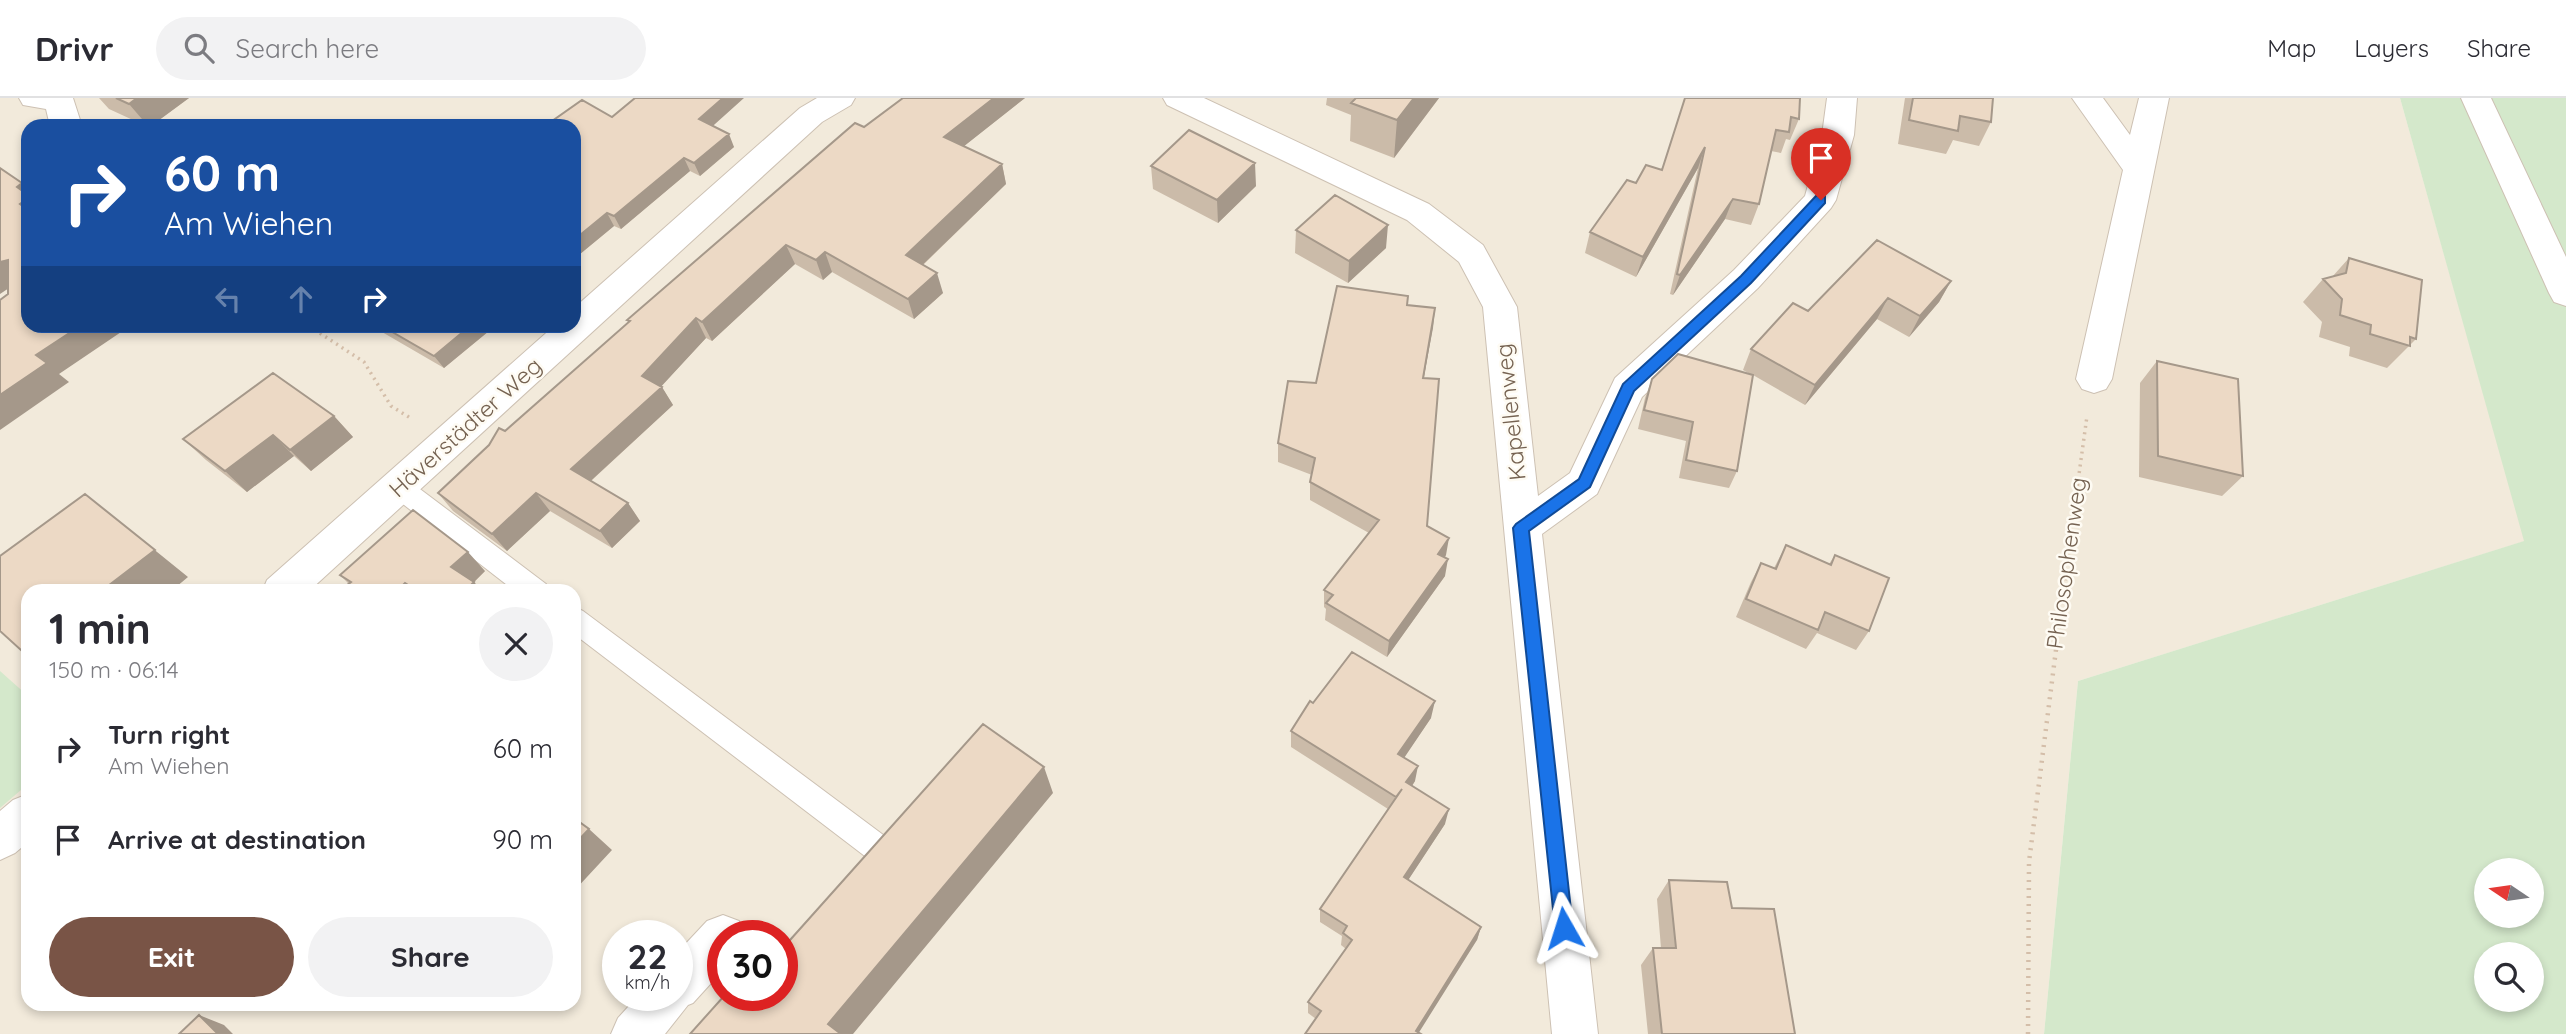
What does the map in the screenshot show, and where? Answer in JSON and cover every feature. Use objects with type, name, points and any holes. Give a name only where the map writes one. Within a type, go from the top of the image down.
[{"type":"street","name":"Häverstädter Weg","points":[[581,323],[811,115],[840,98]]},
{"type":"street","name":"Kapellenweg","points":[[1178,98],[1418,212],[1471,254],[1500,307],[1575,1034]]},
{"type":"street","points":[[1521,528],[1584,483],[1628,388],[1746,279],[1821,200],[1838,135],[1842,98]]},
{"type":"street","points":[[2087,98],[2137,167]]},
{"type":"street","points":[[2094,379],[2137,167],[2154,98]]},
{"type":"street","points":[[2476,98],[2566,293]]},
{"type":"street","name":"Häverstädter Weg","points":[[290,584],[570,333]]},
{"type":"street","points":[[0,839],[21,820]]},
{"type":"street","points":[[693,970],[707,954]]},
{"type":"street","points":[[634,1034],[655,1011]]},
{"type":"lane","points":[[399,487],[526,584]]},
{"type":"lane","points":[[581,624],[880,850]]},
{"type":"path","points":[[320,333],[364,362],[391,406],[449,442]]},
{"type":"path","name":"Philosophenweg","points":[[2028,1034],[2029,862],[2054,649],[2082,443],[2094,379]]},
{"type":"shaded area","points":[[0,98],[2400,98],[2525,541],[2078,681],[2044,1034],[0,1034]]},
{"type":"green space","points":[[2400,98],[2566,98],[2566,1034],[2044,1034],[2078,681],[2524,541]]},
{"type":"green space","points":[[0,671],[21,690],[21,790],[0,808]]},
{"type":"building","points":[[116,98],[137,98],[129,104]]},
{"type":"building","points":[[635,98],[723,98],[699,119],[729,134],[694,163],[684,158],[614,216],[607,213],[581,234],[581,119],[555,119],[582,100],[612,117]]},
{"type":"building","points":[[903,98],[994,98],[944,137],[1002,164],[906,255],[937,273],[908,299],[825,252],[816,260],[786,245],[702,322],[696,318],[642,376],[662,387],[571,469],[628,503],[600,531],[536,493],[492,534],[438,493],[489,445],[499,428],[505,431],[630,321],[627,320],[855,123],[864,127]]},
{"type":"building","points":[[1356,98],[1414,98],[1397,120],[1351,103]]},
{"type":"building","points":[[1685,98],[1800,98],[1799,119],[1791,117],[1789,132],[1776,130],[1759,204],[1733,199],[1680,275],[1677,274],[1705,147],[1643,257],[1590,232],[1627,180],[1636,183],[1646,165],[1662,170]]},
{"type":"building","points":[[1913,98],[1993,98],[1991,122],[1960,116],[1958,131],[1909,120]]},
{"type":"building","points":[[1189,130],[1255,163],[1217,200],[1151,166]]},
{"type":"building","points":[[0,168],[21,182],[17,187],[21,190],[21,333],[69,333],[36,355],[47,363],[0,395],[0,300],[8,294],[8,260],[0,262]]},
{"type":"building","points":[[1335,195],[1388,225],[1349,261],[1296,230]]},
{"type":"building","points":[[1877,240],[1951,281],[1920,316],[1888,298],[1815,385],[1751,349],[1793,303],[1808,311]]},
{"type":"building","points":[[2349,258],[2422,280],[2416,339],[2410,337],[2410,346],[2370,334],[2371,325],[2340,315],[2342,299],[2323,279],[2346,273]]},
{"type":"building","points":[[1337,286],[1408,296],[1407,305],[1435,308],[1423,378],[1439,379],[1427,526],[1449,538],[1438,554],[1448,559],[1389,641],[1326,603],[1333,595],[1324,590],[1379,520],[1310,482],[1315,458],[1278,443],[1288,381],[1316,383]]},
{"type":"building","points":[[394,333],[462,333],[434,356]]},
{"type":"building","points":[[1678,354],[1753,375],[1737,471],[1686,460],[1693,422],[1644,410],[1652,379]]},
{"type":"building","points":[[2157,361],[2238,379],[2243,476],[2158,456]]},
{"type":"building","points":[[273,373],[334,416],[290,450],[273,435],[225,471],[183,439]]},
{"type":"building","points":[[85,494],[155,550],[110,584],[21,584],[21,650],[0,631],[0,556]]},
{"type":"building","points":[[413,510],[468,552],[451,567],[474,582],[348,584],[351,582],[340,575]]},
{"type":"building","points":[[1786,545],[1831,565],[1835,555],[1889,578],[1869,631],[1825,612],[1818,630],[1746,599],[1761,563],[1776,569]]},
{"type":"building","points":[[1352,652],[1435,701],[1398,754],[1418,766],[1406,782],[1449,809],[1404,877],[1481,927],[1416,1031],[1421,1034],[1305,1034],[1321,1011],[1308,1002],[1352,940],[1343,933],[1347,926],[1320,909],[1402,789],[1396,797],[1291,731],[1310,701],[1313,703]]},
{"type":"building","points":[[983,724],[1044,767],[828,1024],[841,1034],[690,1034],[711,1011],[798,1011],[798,931]]},
{"type":"building","points":[[581,823],[589,829],[581,838]]},
{"type":"building","points":[[1669,880],[1727,882],[1732,908],[1774,909],[1795,1034],[1662,1034],[1653,948],[1676,948]]},
{"type":"building","points":[[199,1015],[218,1034],[179,1034]]},
{"type":"route","points":[[1564,928],[1521,528],[1584,483],[1628,388],[1746,279],[1821,200]]}]
